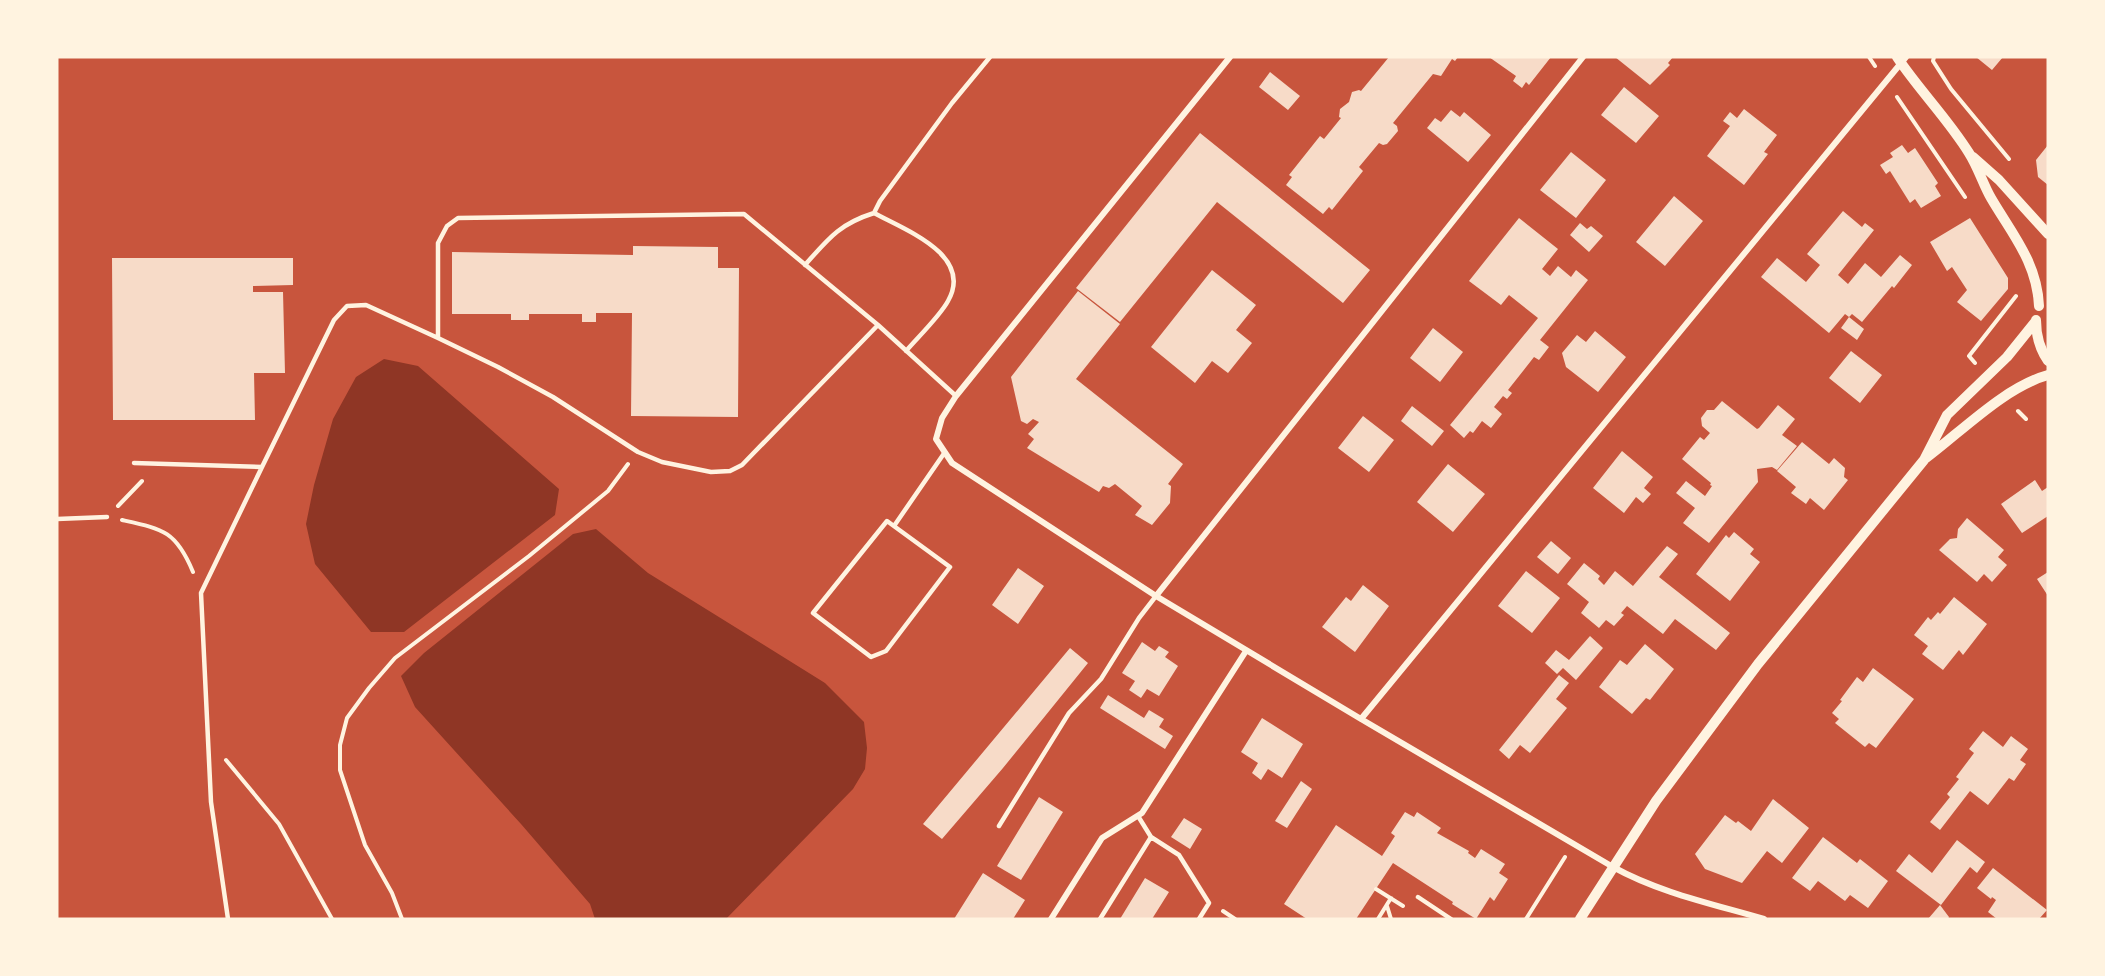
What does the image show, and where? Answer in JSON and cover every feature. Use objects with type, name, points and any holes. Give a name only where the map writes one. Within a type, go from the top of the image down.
[{"type":"street","points":[[1230,57],[956,396],[942,418],[936,439],[952,463],[1156,596],[1613,867],[1660,889],[1764,919]]},
{"type":"street","points":[[1156,596],[1583,57]]},
{"type":"street","points":[[1361,719],[1886,81],[1901,59],[1969,153],[1991,198],[2034,273],[2038,287],[2039,306],[2036,336],[2048,361]]},
{"type":"street","points":[[1969,153],[1999,180],[2048,234]]},
{"type":"street","points":[[2039,306],[2048,290]]},
{"type":"street","points":[[1580,919],[1656,801],[1758,664],[1924,460],[1947,415],[2007,357],[2036,321]]},
{"type":"street","points":[[1924,460],[2005,395],[2030,381],[2048,375]]},
{"type":"street","points":[[1051,919],[1102,837],[1142,813],[1246,651]]},
{"type":"lane","points":[[805,265],[831,235],[852,220],[874,213],[880,201],[952,104],[990,57]]},
{"type":"lane","points":[[874,213],[929,244],[950,262],[955,282],[948,301],[906,351]]},
{"type":"lane","points":[[438,339],[438,243],[447,226],[458,218],[744,214],[878,325],[956,396]]},
{"type":"lane","points":[[228,919],[211,802],[201,593],[334,321],[348,306],[366,305],[498,367],[554,397],[638,452],[662,462],[711,472],[730,471],[749,458],[878,325]]},
{"type":"lane","points":[[894,526],[945,452]]},
{"type":"lane","points":[[134,463],[262,467]]},
{"type":"lane","points":[[57,519],[107,517]]},
{"type":"lane","points":[[887,521],[894,526],[951,567],[886,651],[871,657],[813,613],[887,521]]},
{"type":"lane","points":[[999,826],[1069,713],[1101,679],[1139,618],[1156,596]]},
{"type":"lane","points":[[1138,816],[1151,837],[1179,855],[1209,903],[1199,919]]},
{"type":"lane","points":[[1100,919],[1151,837]]},
{"type":"lane","points":[[1418,897],[1451,919]]},
{"type":"path","points":[[1869,57],[1967,200]]},
{"type":"path","points":[[1934,57],[1933,61],[1951,89],[2013,163]]},
{"type":"path","points":[[1969,356],[2020,288]]},
{"type":"path","points":[[107,517],[158,464]]},
{"type":"path","points":[[402,919],[392,893],[365,845],[340,770],[340,745],[347,718],[395,658],[529,556],[608,491],[625,469]]},
{"type":"path","points":[[107,517],[159,528],[177,543],[187,558],[201,593]]},
{"type":"path","points":[[208,739],[279,824],[332,919]]},
{"type":"path","points":[[1526,919],[1565,856]]},
{"type":"path","points":[[1376,889],[1407,909]]},
{"type":"path","points":[[1378,919],[1391,898]]},
{"type":"path","points":[[1387,905],[1392,919]]},
{"type":"shaded area","points":[[384,359],[418,366],[559,489],[555,515],[404,632],[371,632],[315,564],[306,524],[314,485],[333,419],[356,377]]},
{"type":"shaded area","points":[[596,529],[648,573],[825,683],[864,722],[867,748],[865,769],[853,789],[726,919],[595,919],[590,904],[415,707],[401,676],[424,653],[573,534]]},
{"type":"building","points":[[1389,57],[1458,57],[1455,61],[1452,59],[1441,76],[1433,74],[1393,123],[1397,126],[1398,131],[1387,144],[1379,143],[1359,167],[1363,171],[1332,210],[1329,207],[1323,214],[1286,185],[1292,177],[1289,175],[1320,136],[1324,139],[1341,118],[1339,117],[1340,109],[1349,102],[1352,92],[1361,91]]},
{"type":"building","points":[[1489,57],[1551,57],[1529,85],[1526,82],[1522,88],[1513,81],[1516,76]]},
{"type":"building","points":[[1615,57],[1673,57],[1668,63],[1670,65],[1650,85]]},
{"type":"building","points":[[1976,57],[2003,57],[1992,70]]},
{"type":"building","points":[[1270,72],[1300,96],[1288,110],[1259,87]]},
{"type":"building","points":[[1624,87],[1659,116],[1636,143],[1601,115]]},
{"type":"building","points":[[1744,109],[1777,135],[1764,152],[1768,154],[1744,185],[1707,156],[1730,126],[1723,121],[1730,112],[1737,118]]},
{"type":"building","points":[[1451,110],[1460,117],[1464,112],[1491,135],[1468,162],[1427,128],[1435,118],[1441,122]]},
{"type":"building","points":[[1200,133],[1370,270],[1343,303],[1217,202],[1120,322],[1076,288]]},
{"type":"building","points":[[1902,145],[1908,153],[1915,148],[1938,183],[1935,186],[1941,196],[1921,208],[1915,199],[1910,203],[1890,171],[1886,174],[1880,165],[1893,157],[1890,153]]},
{"type":"building","points":[[2048,145],[2048,185],[2038,177],[2036,160]]},
{"type":"building","points":[[1571,152],[1606,180],[1576,218],[1540,190]]},
{"type":"building","points":[[1674,196],[1703,221],[1665,266],[1636,242]]},
{"type":"building","points":[[1843,211],[1862,227],[1865,223],[1874,230],[1838,275],[1848,284],[1865,263],[1881,277],[1900,255],[1912,265],[1862,322],[1852,314],[1849,317],[1845,314],[1829,333],[1761,277],[1777,258],[1806,282],[1820,265],[1807,254]]},
{"type":"building","points":[[1519,218],[1558,249],[1542,269],[1550,276],[1558,266],[1571,277],[1576,270],[1588,280],[1540,340],[1549,347],[1539,360],[1534,357],[1508,390],[1512,393],[1507,399],[1503,396],[1494,407],[1502,414],[1491,428],[1482,421],[1473,433],[1470,431],[1464,438],[1450,425],[1538,318],[1509,295],[1501,305],[1469,281]]},
{"type":"building","points":[[1970,218],[2008,278],[2008,289],[1981,321],[1957,302],[1967,290],[1952,267],[1947,271],[1930,242]]},
{"type":"building","points":[[1580,223],[1587,229],[1591,226],[1603,236],[1589,252],[1570,235]]},
{"type":"building","points":[[633,246],[718,247],[718,268],[739,268],[738,417],[631,416],[632,313],[596,313],[596,322],[582,322],[582,314],[529,314],[529,320],[511,320],[511,314],[452,314],[452,252],[633,255]]},
{"type":"building","points":[[112,258],[293,258],[293,285],[253,286],[253,292],[283,292],[285,373],[254,373],[255,420],[113,420]]},
{"type":"building","points":[[1212,270],[1256,305],[1236,330],[1252,343],[1228,373],[1212,361],[1195,383],[1151,347]]},
{"type":"building","points":[[1078,291],[1120,324],[1076,379],[1183,464],[1168,484],[1171,486],[1170,503],[1152,525],[1135,515],[1142,506],[1115,484],[1109,488],[1103,486],[1099,492],[1027,448],[1034,439],[1028,434],[1039,422],[1033,419],[1027,424],[1021,421],[1011,377]]},
{"type":"building","points":[[1849,317],[1864,329],[1857,340],[1841,328]]},
{"type":"building","points":[[1433,328],[1463,352],[1440,382],[1410,358]]},
{"type":"building","points":[[1595,331],[1626,357],[1598,392],[1566,367],[1562,353],[1577,335],[1586,342]]},
{"type":"building","points":[[1851,351],[1882,375],[1860,403],[1829,378]]},
{"type":"building","points":[[1722,401],[1757,429],[1778,405],[1795,419],[1782,435],[1797,446],[1777,470],[1772,467],[1757,469],[1758,482],[1709,543],[1683,523],[1695,508],[1676,493],[1686,481],[1705,496],[1712,486],[1682,459],[1700,437],[1704,440],[1710,433],[1702,426],[1701,418],[1707,410],[1714,410]]},
{"type":"building","points":[[1412,406],[1444,431],[1432,446],[1401,421]]},
{"type":"building","points":[[1363,416],[1394,440],[1369,472],[1338,448]]},
{"type":"building","points":[[1802,442],[1829,464],[1834,458],[1845,468],[1844,477],[1848,480],[1824,510],[1810,498],[1806,504],[1791,493],[1796,487],[1777,471]]},
{"type":"building","points":[[1622,451],[1653,477],[1644,488],[1651,494],[1643,503],[1636,497],[1624,513],[1593,488]]},
{"type":"building","points":[[1448,464],[1485,494],[1453,532],[1417,502]]},
{"type":"building","points":[[2035,480],[2042,491],[2048,487],[2048,516],[2022,533],[2001,504]]},
{"type":"building","points":[[1967,518],[2004,550],[1998,557],[2007,565],[1992,582],[1984,574],[1977,582],[1939,550],[1950,539],[1957,538],[1958,529]]},
{"type":"building","points":[[1734,532],[1754,549],[1750,554],[1760,562],[1730,601],[1696,574],[1726,535],[1729,538]]},
{"type":"building","points":[[1551,541],[1571,558],[1558,574],[1537,557]]},
{"type":"building","points":[[1667,546],[1678,554],[1659,577],[1730,633],[1716,650],[1675,619],[1663,634],[1627,606],[1621,613],[1624,615],[1614,626],[1606,620],[1599,628],[1581,613],[1589,602],[1567,584],[1584,563],[1600,576],[1598,579],[1604,585],[1615,571],[1633,586]]},
{"type":"building","points":[[1018,568],[1044,586],[1018,624],[992,605]]},
{"type":"building","points":[[1526,571],[1560,598],[1532,633],[1498,606]]},
{"type":"building","points":[[2048,572],[2048,596],[2037,579]]},
{"type":"building","points":[[1363,585],[1389,606],[1355,652],[1322,627],[1346,597],[1351,601]]},
{"type":"building","points":[[1954,597],[1987,624],[1963,655],[1959,650],[1943,670],[1922,654],[1928,646],[1914,635],[1928,617],[1931,620],[1938,612],[1940,614]]},
{"type":"building","points":[[1590,636],[1603,648],[1576,680],[1563,668],[1557,674],[1545,663],[1556,650],[1569,660]]},
{"type":"building","points":[[1142,642],[1155,651],[1159,646],[1169,652],[1165,657],[1178,666],[1159,696],[1147,689],[1141,698],[1129,690],[1135,681],[1122,673]]},
{"type":"building","points":[[1645,644],[1674,669],[1650,700],[1646,698],[1632,714],[1599,687],[1620,660],[1627,665]]},
{"type":"building","points":[[1070,648],[1088,663],[942,839],[923,824]]},
{"type":"building","points":[[1873,668],[1914,699],[1876,748],[1869,743],[1865,747],[1835,723],[1839,719],[1832,713],[1857,677],[1863,682]]},
{"type":"building","points":[[1559,675],[1569,683],[1556,699],[1567,708],[1530,753],[1520,745],[1509,759],[1499,750]]},
{"type":"building","points":[[1108,695],[1144,718],[1149,710],[1164,719],[1159,727],[1173,736],[1165,749],[1100,708]]},
{"type":"building","points":[[1262,718],[1303,744],[1282,778],[1268,769],[1261,780],[1252,773],[1258,763],[1241,752]]},
{"type":"building","points":[[1983,731],[2003,747],[2011,736],[2028,749],[2020,760],[2026,764],[2014,781],[2009,778],[1988,805],[1970,791],[1940,830],[1930,822],[1950,797],[1947,794],[1959,779],[1956,777],[1974,753],[1969,749]]},
{"type":"building","points":[[1301,781],[1312,789],[1287,828],[1275,821]]},
{"type":"building","points":[[1039,797],[1063,812],[1021,880],[997,866]]},
{"type":"building","points":[[1773,799],[1809,828],[1782,863],[1767,851],[1742,883],[1705,869],[1695,854],[1725,815],[1751,831]]},
{"type":"building","points":[[1405,812],[1414,817],[1417,812],[1441,828],[1437,833],[1469,851],[1468,853],[1475,858],[1481,849],[1505,864],[1499,873],[1508,879],[1494,901],[1490,897],[1476,919],[1393,863],[1356,919],[1307,919],[1284,904],[1336,825],[1382,856],[1395,836],[1391,833]]},
{"type":"building","points":[[1184,818],[1202,829],[1190,849],[1171,837]]},
{"type":"building","points":[[1823,837],[1857,863],[1860,859],[1888,881],[1868,908],[1850,895],[1845,901],[1818,881],[1810,891],[1792,878]]},
{"type":"building","points":[[1957,840],[1985,862],[1977,873],[1970,867],[1941,905],[1896,871],[1909,854],[1932,873]]},
{"type":"building","points":[[1993,868],[2047,910],[2039,919],[1997,919],[1988,912],[1996,900],[1992,897],[1991,899],[1977,888]]},
{"type":"building","points":[[983,873],[1025,900],[1013,919],[954,919]]},
{"type":"building","points":[[1145,878],[1169,892],[1152,919],[1120,919]]},
{"type":"building","points":[[1940,905],[1949,917],[1948,919],[1928,919]]}]
